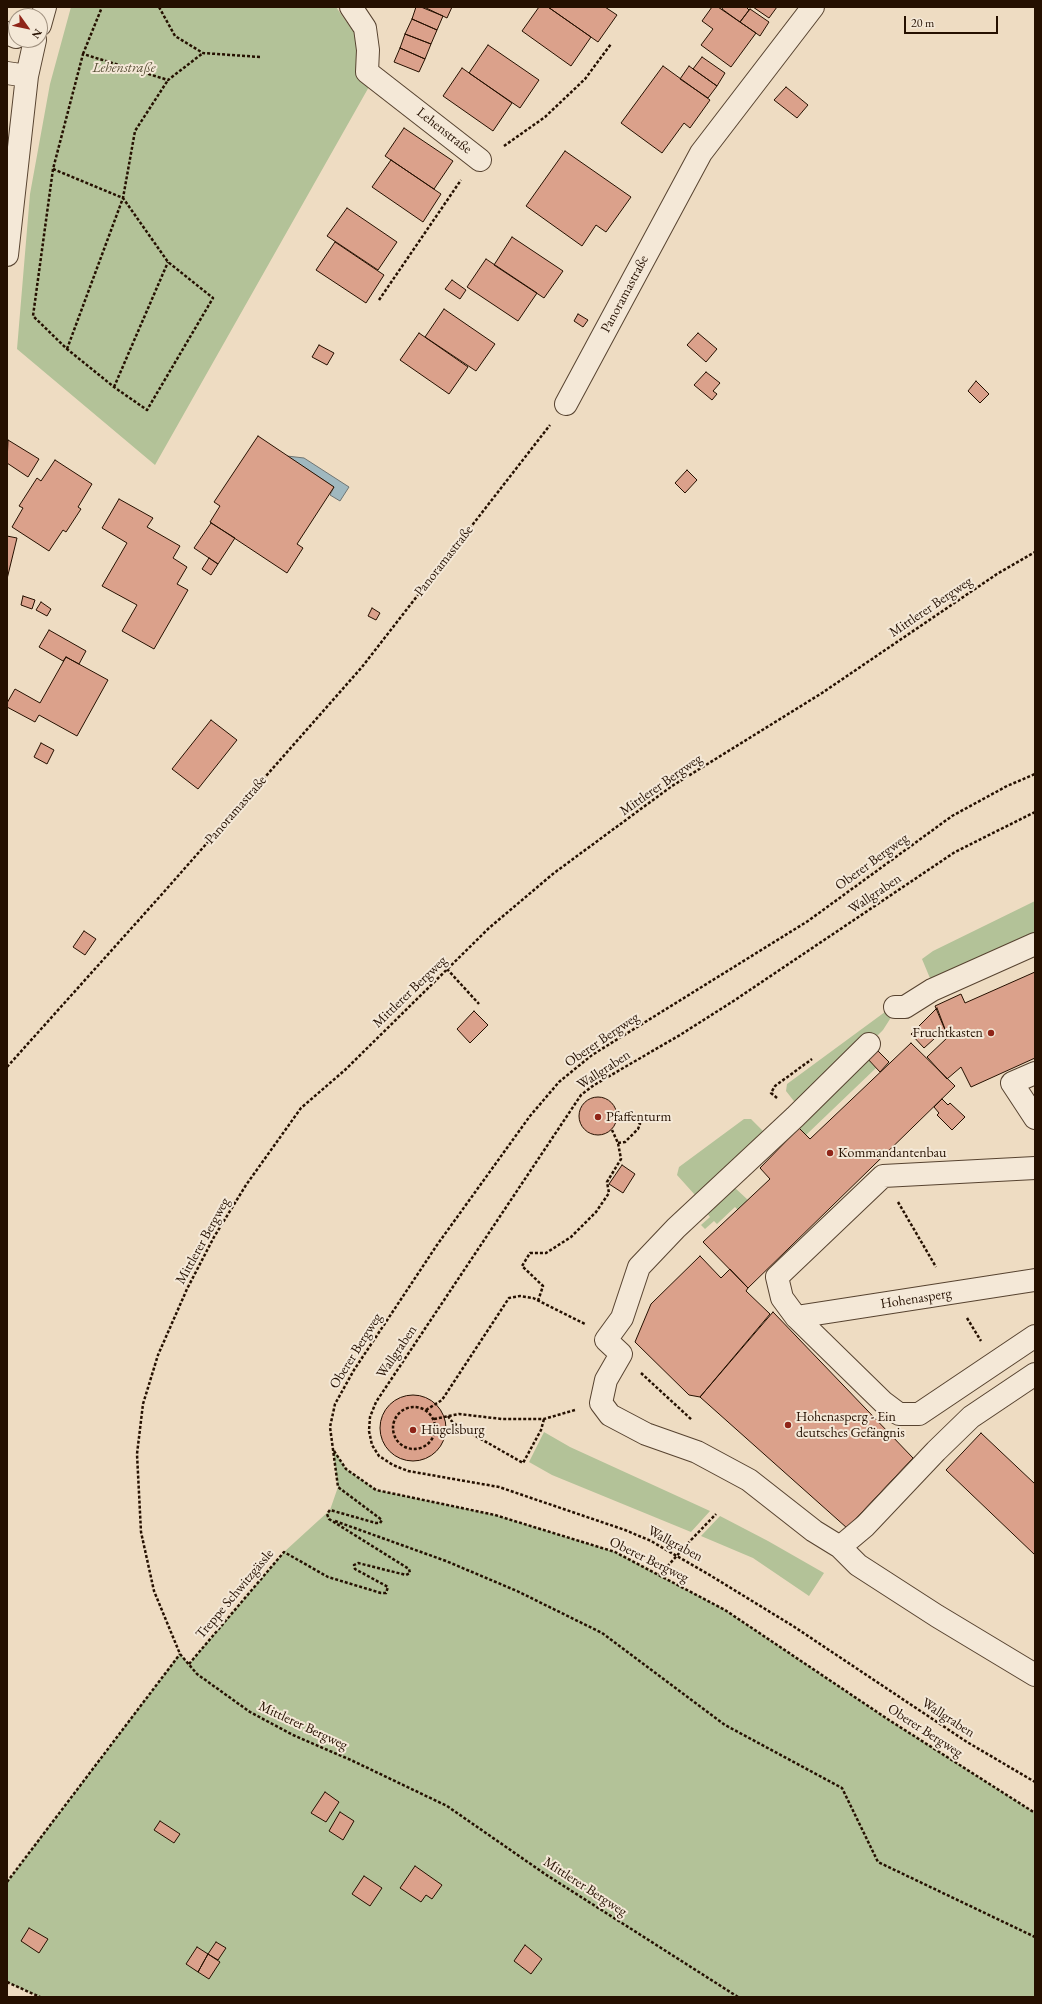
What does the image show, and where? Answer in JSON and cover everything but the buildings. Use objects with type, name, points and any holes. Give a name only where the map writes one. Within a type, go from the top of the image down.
[{"type":"street","name":"Lehenstraße","points":[[351,7],[364,28],[368,50],[368,72],[480,160]]},
{"type":"street","name":"Panoramastraße","points":[[566,404],[701,153],[813,7]]},
{"type":"street","points":[[7,255],[17,75],[26,48]]},
{"type":"street","points":[[895,1007],[905,1007],[932,990],[1035,944]]},
{"type":"street","points":[[869,1044],[795,1117],[676,1228],[639,1267],[613,1347],[600,1403],[610,1415],[646,1434],[697,1452],[749,1480],[814,1531],[840,1547],[858,1565],[937,1616],[1035,1675]]},
{"type":"street","points":[[1035,1073],[1012,1083],[1035,1118]]},
{"type":"street","points":[[1035,1168],[883,1176],[777,1277],[782,1298],[796,1317],[883,1402],[899,1414],[919,1414],[1035,1336]]},
{"type":"street","name":"Hohenasperg","points":[[796,1317],[1035,1280]]},
{"type":"street","points":[[840,1547],[866,1526],[936,1450],[971,1417],[1035,1374]]},
{"type":"path","points":[[53,169],[123,198],[168,262],[213,298],[147,410],[114,387],[67,348],[33,316],[53,169],[83,54],[102,7]]},
{"type":"path","points":[[160,7],[175,36],[203,53],[260,57]]},
{"type":"path","points":[[67,348],[123,198],[135,131],[168,80],[203,53]]},
{"type":"path","points":[[83,54],[168,80]]},
{"type":"path","points":[[114,387],[168,262]]},
{"type":"path","name":"Panoramastraße","points":[[7,1067],[362,667],[566,404]]},
{"type":"path","name":"Mittlerer Bergweg","points":[[738,1997],[546,1874],[447,1806],[293,1735],[250,1712],[197,1674],[180,1654],[154,1591],[141,1532],[137,1454],[143,1404],[158,1355],[187,1289],[214,1237],[246,1185],[301,1108],[345,1070],[490,928],[554,873],[672,786],[822,693],[997,574],[1035,552]]},
{"type":"path","name":"Oberer Bergweg","points":[[1035,774],[1006,786],[952,816],[808,922],[592,1055],[559,1082],[530,1116],[436,1245],[354,1370],[335,1404],[330,1427],[333,1449],[346,1469],[376,1490],[495,1515],[615,1552],[725,1610],[889,1720],[1035,1813]]},
{"type":"path","name":"Wallgraben","points":[[1035,812],[955,852],[735,1000],[594,1085],[580,1095],[376,1402],[370,1417],[369,1431],[372,1445],[379,1456],[393,1466],[408,1471],[499,1488],[625,1530],[651,1542],[741,1594],[967,1742],[1035,1782]]},
{"type":"path","points":[[447,970],[479,1004]]},
{"type":"path","points":[[618,1143],[625,1142],[638,1129],[640,1124],[632,1111]]},
{"type":"path","points":[[538,1301],[543,1286],[522,1266],[530,1253],[546,1253],[571,1238],[596,1212],[609,1192],[607,1182],[621,1159],[618,1143],[612,1130]]},
{"type":"path","points":[[426,1410],[442,1400],[509,1298],[520,1296],[538,1301],[583,1322],[613,1347],[698,1424]]},
{"type":"path","points":[[434,1419],[459,1414],[502,1419],[544,1419],[600,1403]]},
{"type":"path","points":[[412,1406],[426,1410],[434,1419],[435,1427],[432,1440],[420,1448],[406,1447],[395,1438],[393,1424],[399,1412],[412,1406]]},
{"type":"path","points":[[448,1416],[453,1423],[523,1463],[541,1430],[544,1419]]},
{"type":"path","points":[[333,1449],[338,1487],[382,1520],[380,1523],[376,1523],[330,1510],[327,1514],[329,1519],[446,1561],[517,1590],[602,1633],[725,1725],[842,1788],[878,1862],[1035,1937]]},
{"type":"path","points":[[659,1575],[716,1514]]},
{"type":"path","name":"Treppe Schwitzgässle","points":[[189,1664],[284,1552],[328,1577],[381,1593],[386,1593],[388,1587],[355,1569],[354,1565],[358,1562],[406,1575],[410,1573],[409,1569],[329,1519]]},
{"type":"path","points":[[7,1882],[180,1654]]},
{"type":"path","points":[[7,1982],[40,1997]]},
{"type":"green space","points":[[71,7],[336,7],[355,34],[370,85],[155,465],[17,349],[30,194],[50,84]]},
{"type":"green space","points":[[1035,901],[1035,937],[932,983],[922,959],[933,951]]},
{"type":"green space","points":[[889,1009],[890,1019],[883,1030],[878,1035],[869,1034],[797,1105],[786,1091],[787,1084]]},
{"type":"green space","points":[[866,1057],[876,1068],[806,1135],[799,1129],[793,1134]]},
{"type":"green space","points":[[744,1119],[751,1119],[766,1134],[695,1195],[677,1175],[679,1167]]},
{"type":"green space","points":[[734,1187],[748,1200],[738,1210],[735,1207],[717,1224],[714,1221],[705,1229],[701,1225],[710,1217],[707,1213]]},
{"type":"green space","points":[[544,1432],[570,1447],[710,1511],[691,1532],[552,1475],[529,1462]]},
{"type":"green space","points":[[333,1449],[346,1469],[376,1490],[495,1515],[615,1552],[725,1610],[889,1720],[1035,1813],[1035,1997],[40,1997],[7,1982],[7,1882],[180,1654],[189,1664],[284,1552],[330,1510],[338,1487]]},
{"type":"green space","points":[[720,1516],[824,1573],[809,1596],[753,1558],[701,1536]]},
{"type":"water","points":[[287,456],[304,458],[349,487],[340,501],[330,495],[334,487]]},
{"type":"place","name":"Fruchtkasten","points":[[991,1033]]},
{"type":"place","name":"Pfaffenturm","points":[[598,1117]]},
{"type":"place","name":"Kommandantenbau","points":[[830,1153]]},
{"type":"place","name":"Hohenasperg - Ein deutsches Gefängnis","points":[[788,1425]]},
{"type":"place","name":"Hügelsburg","points":[[413,1430]]}]
